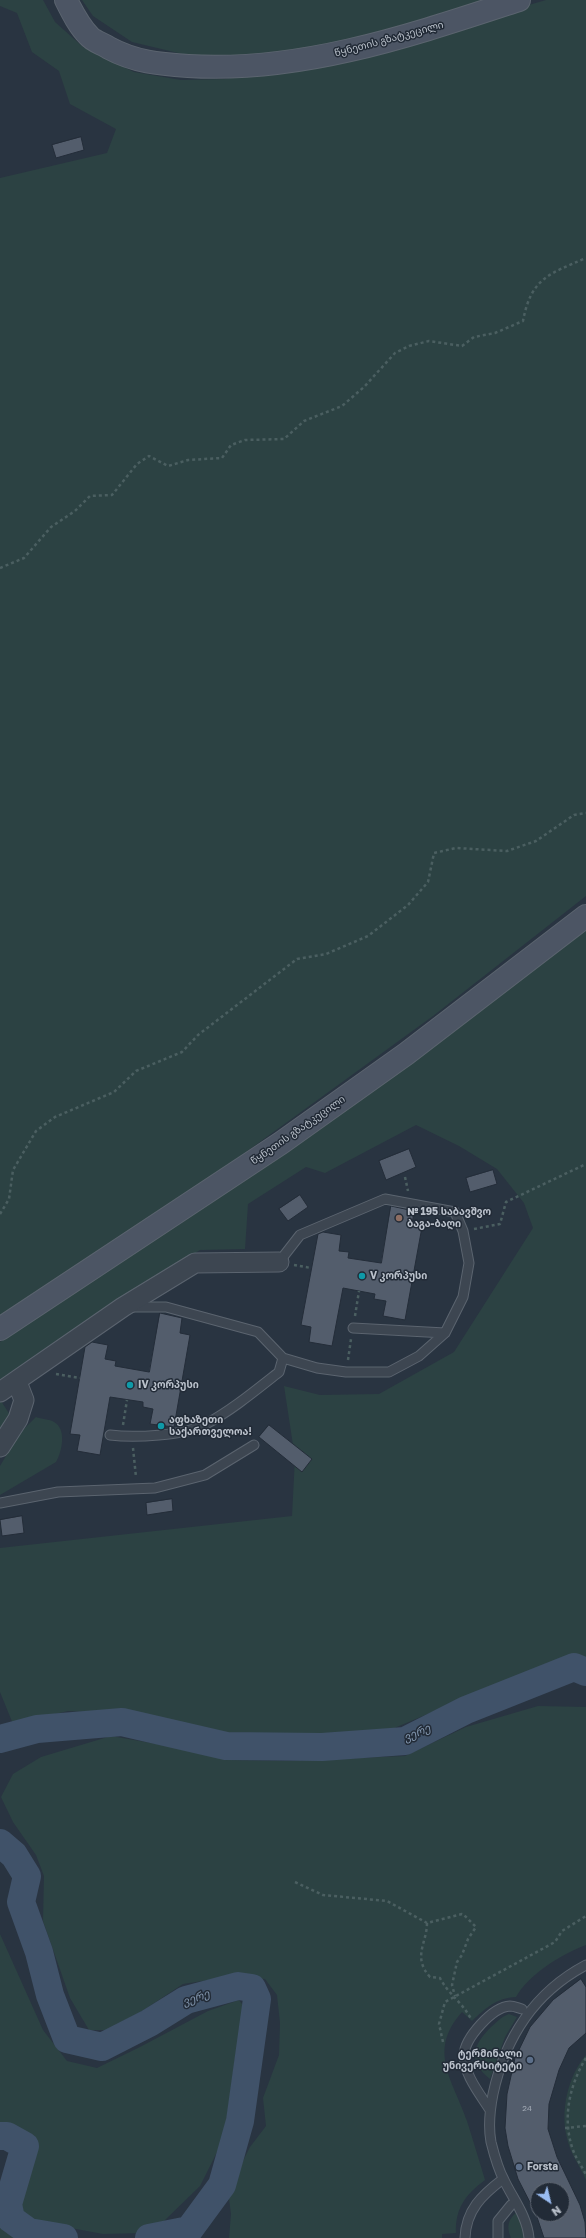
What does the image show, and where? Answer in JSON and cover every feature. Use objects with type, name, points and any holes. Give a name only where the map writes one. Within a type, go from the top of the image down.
[{"type":"main road","name":"წყნეთის გზატკეცილი","points":[[66,0],[89,37],[128,58],[166,64],[222,68],[281,63],[348,52],[434,28],[519,0]]},
{"type":"main road","name":"წყნეთის გზატკეცილი","points":[[0,1329],[287,1138],[406,1054],[586,916]]},
{"type":"street","points":[[0,1392],[17,1382],[123,1307],[194,1263],[279,1262]]},
{"type":"street","points":[[0,1447],[18,1419],[24,1400],[17,1382]]},
{"type":"lane","points":[[123,1307],[166,1307],[258,1332],[283,1358],[317,1368],[346,1372],[389,1372],[419,1356],[445,1333],[463,1297],[469,1263],[463,1231],[455,1212],[385,1199],[300,1235],[279,1262]]},
{"type":"lane","points":[[353,1328],[445,1333]]},
{"type":"lane","points":[[110,1435],[132,1438],[188,1430],[206,1425],[279,1372],[283,1358]]},
{"type":"lane","points":[[0,1503],[58,1492],[155,1488],[205,1475],[254,1444]]},
{"type":"lane","points":[[529,2238],[525,2219],[503,2179],[491,2142],[490,2110],[498,2073],[505,2052],[525,2017],[555,1985],[586,1965]]},
{"type":"lane","points":[[490,2110],[467,2072],[464,2055],[470,2036],[484,2022],[502,2008],[510,2006],[522,2009]]},
{"type":"lane","points":[[465,2238],[465,2226],[475,2204],[503,2179]]},
{"type":"lane","points":[[498,2238],[498,2221],[511,2205]]},
{"type":"path","points":[[0,568],[24,558],[51,526],[75,511],[90,496],[112,496],[137,464],[149,456],[168,466],[188,460],[222,458],[231,445],[245,440],[284,439],[304,421],[342,406],[364,386],[395,353],[409,346],[429,341],[462,346],[474,337],[495,333],[523,321],[526,302],[547,274],[586,258]]},
{"type":"path","points":[[0,1214],[9,1199],[12,1170],[36,1131],[55,1117],[114,1092],[136,1071],[182,1052],[198,1035],[297,959],[326,954],[368,936],[408,905],[428,882],[434,853],[456,848],[507,851],[536,841],[574,815],[586,813]]},
{"type":"path","points":[[463,1231],[500,1224],[506,1202],[586,1164]]},
{"type":"path","points":[[405,1176],[409,1195]]},
{"type":"path","points":[[355,1314],[359,1291]]},
{"type":"path","points":[[346,1372],[353,1328]]},
{"type":"path","points":[[124,1422],[127,1400]]},
{"type":"path","points":[[132,1438],[137,1489]]},
{"type":"path","points":[[295,1882],[323,1894],[387,1901],[427,1923],[462,1914],[476,1927],[468,1939],[462,1955],[457,1962],[452,1985],[456,1996],[471,2018],[468,2022],[470,2036]]},
{"type":"path","points":[[442,2042],[439,2024],[445,2002],[555,1942],[562,1931],[586,1916]]},
{"type":"path","points":[[427,1923],[427,1932],[420,1950],[427,1974],[430,1977],[440,1978],[447,1992],[456,1996]]},
{"type":"path","points":[[585,2058],[576,2074],[569,2097],[567,2128],[574,2152],[586,2175]]},
{"type":"path","points":[[567,2128],[586,2126]]},
{"type":"green space","points":[[0,0],[43,0],[55,22],[83,47],[134,72],[181,80],[225,79],[338,61],[546,0],[586,0],[586,896],[433,1016],[224,1168],[0,1320],[0,178],[107,153],[116,129],[70,104],[59,71],[32,52],[17,13],[0,6]]},
{"type":"green space","points":[[82,0],[493,0],[383,35],[292,53],[195,57],[132,42],[93,16]]},
{"type":"green space","points":[[586,927],[586,1661],[563,1657],[392,1729],[287,1738],[214,1732],[140,1715],[68,1711],[13,1724],[0,1692],[0,1548],[292,1516],[295,1458],[284,1386],[320,1395],[379,1394],[454,1352],[533,1228],[524,1203],[497,1169],[459,1146],[416,1125],[325,1173],[306,1167],[248,1204],[245,1249],[200,1250],[58,1341],[0,1382],[0,1342],[363,1092]]},
{"type":"green space","points":[[1,1401],[10,1415],[0,1428],[0,1402]]},
{"type":"green space","points":[[36,1417],[52,1421],[58,1425],[61,1430],[62,1441],[58,1458],[56,1462],[0,1495],[0,1466],[19,1434]]},
{"type":"green space","points":[[538,1706],[586,1707],[586,1945],[567,1953],[537,1973],[516,1997],[503,1999],[492,2004],[472,2021],[462,2012],[452,2026],[446,2040],[446,2066],[467,2121],[485,2180],[467,2196],[463,2202],[457,2216],[456,2233],[442,2234],[442,2238],[229,2238],[231,2214],[228,2191],[250,2147],[266,2126],[263,2098],[279,2055],[280,2023],[277,1995],[265,1979],[229,1977],[183,1984],[139,2013],[106,2030],[89,2030],[70,1998],[43,1921],[44,1876],[36,1855],[13,1822],[1,1797],[13,1774],[41,1757],[111,1736],[197,1751],[230,1760],[287,1761],[405,1756],[466,1727]]},
{"type":"green space","points":[[0,1934],[43,2030],[67,2061],[97,2068],[208,2011],[239,2000],[247,2011],[236,2052],[224,2138],[200,2186],[163,2222],[143,2233],[103,2234],[28,2220],[17,2204],[30,2173],[34,2152],[23,2137],[0,2127]]},
{"type":"green space","points":[[509,2014],[517,2017],[505,2037],[490,2079],[478,2066],[475,2053],[480,2041],[491,2027],[501,2018]]},
{"type":"green space","points":[[586,2055],[586,2180],[568,2144],[564,2117],[570,2083],[574,2073]]},
{"type":"green space","points":[[517,2212],[523,2224],[525,2238],[511,2238],[509,2234],[508,2227],[510,2220]]},
{"type":"green space","points":[[0,2216],[5,2231],[15,2238],[0,2238]]},
{"type":"building","points":[[81,137],[84,150],[56,158],[52,145]]},
{"type":"building","points":[[409,1149],[416,1167],[386,1180],[379,1161]]},
{"type":"building","points":[[493,1170],[497,1184],[470,1192],[466,1178]]},
{"type":"building","points":[[300,1195],[308,1207],[288,1221],[279,1209]]},
{"type":"building","name":"V კორპუსი","points":[[391,1206],[414,1211],[412,1225],[422,1227],[405,1320],[383,1316],[386,1301],[374,1299],[375,1294],[343,1288],[332,1346],[309,1342],[311,1327],[301,1325],[318,1234],[323,1232],[341,1235],[339,1251],[349,1252],[348,1258],[381,1263]]},
{"type":"building","name":"IV კორპუსი","points":[[160,1313],[182,1318],[180,1333],[190,1335],[174,1427],[150,1424],[153,1409],[143,1407],[143,1402],[110,1397],[100,1455],[77,1451],[80,1435],[70,1434],[85,1347],[92,1342],[108,1345],[105,1359],[116,1361],[115,1366],[149,1372]]},
{"type":"building","points":[[269,1425],[312,1459],[302,1472],[259,1437]]},
{"type":"building","points":[[172,1499],[173,1511],[147,1515],[146,1503]]},
{"type":"building","points":[[22,1516],[24,1533],[2,1536],[0,1520]]},
{"type":"building","points":[[581,1979],[586,1987],[586,2033],[569,2048],[559,2070],[549,2104],[548,2129],[557,2157],[569,2182],[530,2182],[530,2202],[518,2179],[508,2146],[505,2128],[507,2094],[515,2058],[530,2027],[553,2000]]},
{"type":"building","points":[[570,2184],[580,2205],[585,2222],[586,2238],[544,2238],[539,2222],[570,2222]]},
{"type":"waterway","name":"ვერე","points":[[0,1739],[37,1729],[122,1722],[226,1746],[322,1747],[405,1741],[466,1710],[574,1667],[586,1672]]},
{"type":"waterway","name":"ვერე","points":[[0,1843],[14,1855],[27,1876],[21,1902],[39,1952],[50,1995],[67,2039],[102,2047],[149,2023],[186,2000],[238,1986],[252,1988],[257,1999],[240,2121],[222,2185],[189,2230],[149,2238]]},
{"type":"waterway","name":"ვერე","points":[[0,2136],[7,2136],[25,2146],[8,2204],[11,2219],[29,2232],[64,2238]]},
{"type":"waterway","points":[[189,2230],[197,2238]]},
{"type":"place","name":"№ 195 საბავშვო ბაგა-ბაღი","points":[[399,1218]]},
{"type":"place","name":"V კორპუსი","points":[[362,1276]]},
{"type":"place","name":"IV კორპუსი","points":[[130,1385]]},
{"type":"place","name":"აფხაზეთი საქართველოა!","points":[[161,1426]]},
{"type":"place","name":"ტერმინალი უნივერსიტეტი","points":[[530,2060]]},
{"type":"place","name":"Forsta","points":[[519,2167]]}]
